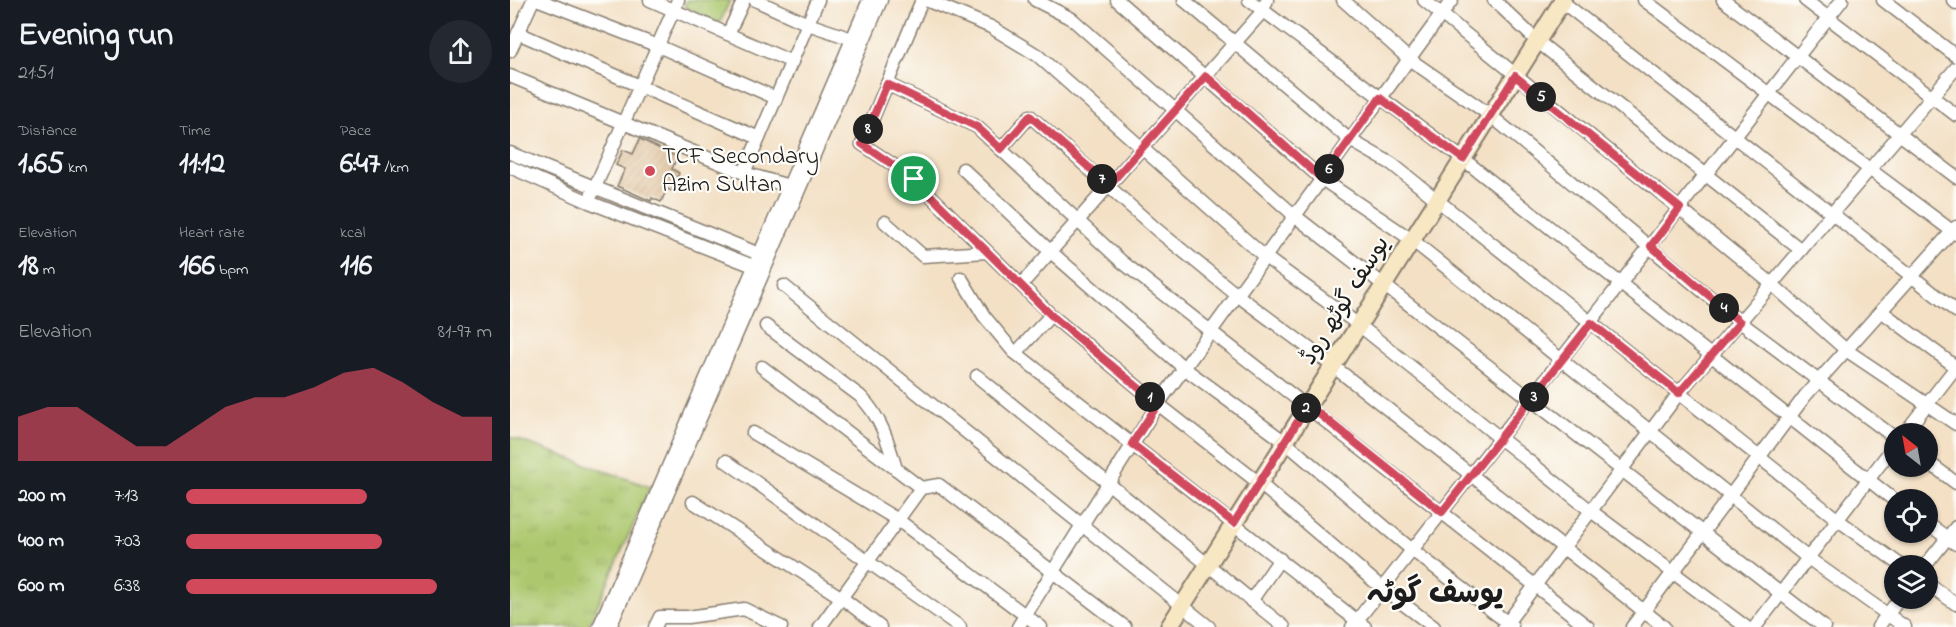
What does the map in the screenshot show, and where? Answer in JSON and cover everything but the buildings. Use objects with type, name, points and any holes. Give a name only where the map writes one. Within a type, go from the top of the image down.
[{"type":"street","points":[[510,51],[533,0]]},
{"type":"street","points":[[539,0],[658,46],[776,98]]},
{"type":"street","points":[[650,0],[676,5],[728,34],[792,62]]},
{"type":"street","points":[[728,34],[744,0]]},
{"type":"street","points":[[755,0],[808,24],[852,39]]},
{"type":"street","points":[[744,173],[818,0]]},
{"type":"street","points":[[610,627],[759,269],[789,186],[869,0]]},
{"type":"street","points":[[764,256],[881,0]]},
{"type":"street","points":[[1434,627],[1382,588],[1259,483],[1158,404],[1051,315],[914,179],[862,144],[924,0],[992,27],[1037,55],[1265,257],[1359,325],[1591,511],[1746,627]]},
{"type":"street","points":[[1035,0],[1072,19],[1295,216],[1824,627]]},
{"type":"street","points":[[1117,0],[1322,179],[1412,240],[1808,558],[1905,627]]},
{"type":"street","points":[[1184,0],[1350,140],[1392,164],[1436,202],[1838,520],[1887,555]]},
{"type":"street","points":[[1249,0],[1262,12],[1463,159],[1884,492]]},
{"type":"street","points":[[1021,285],[1262,12],[1267,0]]},
{"type":"street","points":[[1343,0],[1409,59],[1490,115],[1740,322],[1884,430]]},
{"type":"street","points":[[1425,0],[1515,76],[1772,284],[1846,350],[1956,424]]},
{"type":"street","points":[[1018,627],[1158,404],[1452,0]]},
{"type":"street","points":[[1494,0],[1537,41],[1801,250]]},
{"type":"street","points":[[1632,627],[1818,381],[1955,231],[1644,0]]},
{"type":"street","points":[[1723,0],[1956,177]]},
{"type":"street","points":[[1805,0],[1956,116]]},
{"type":"street","points":[[961,278],[984,316],[1016,353],[1280,559],[1358,625],[1382,588],[1563,360],[1842,0]]},
{"type":"street","points":[[1883,0],[1956,56]]},
{"type":"street","points":[[1561,1],[1736,136],[1956,311]]},
{"type":"street","name":"یوسف گوٹھ روڈ","points":[[1169,627],[1561,1]]},
{"type":"street","points":[[589,202],[676,5]]},
{"type":"street","points":[[518,33],[759,138]]},
{"type":"street","points":[[963,169],[1051,252],[1184,368],[1285,442],[1412,550],[1508,626],[1535,585],[1679,393],[1956,68]]},
{"type":"street","points":[[510,76],[744,173],[789,186]]},
{"type":"street","points":[[887,84],[977,127],[1120,261],[1308,405],[1588,627]]},
{"type":"street","points":[[1001,149],[1030,116],[1156,229],[1237,295],[1333,366],[1664,627]]},
{"type":"street","points":[[510,153],[764,256]]},
{"type":"street","points":[[510,167],[589,202],[759,269]]},
{"type":"street","points":[[885,222],[923,256],[987,252]]},
{"type":"street","points":[[599,627],[759,269]]},
{"type":"street","points":[[784,286],[1209,627]]},
{"type":"street","points":[[1881,311],[1956,367],[1912,423]]},
{"type":"street","points":[[1016,353],[1051,315]]},
{"type":"street","points":[[766,326],[860,396],[873,409],[884,430],[896,469]]},
{"type":"street","points":[[762,367],[921,488]]},
{"type":"street","points":[[977,376],[1107,484],[1209,563],[1284,627]]},
{"type":"street","points":[[753,433],[898,520],[1041,627]]},
{"type":"street","points":[[1755,627],[1884,459]]},
{"type":"street","points":[[726,461],[869,560],[960,627]]},
{"type":"street","points":[[1938,470],[1956,483]]},
{"type":"street","points":[[820,627],[921,488],[932,484],[939,485],[1125,627]]},
{"type":"street","points":[[693,502],[842,598],[880,627]]},
{"type":"street","points":[[1937,555],[1952,541],[1956,527]]},
{"type":"street","points":[[1938,531],[1952,541]]},
{"type":"street","points":[[1251,601],[1280,559]]},
{"type":"street","points":[[1938,591],[1956,604]]},
{"type":"street","points":[[655,627],[660,617],[688,617],[744,609],[782,627]]},
{"type":"street","points":[[1878,627],[1892,609]]},
{"type":"green space","points":[[687,0],[730,0],[720,23],[684,7]]},
{"type":"green space","points":[[510,437],[650,487],[588,627],[510,627]]},
{"type":"place","name":"TCF Secondary Azim Sultan","points":[[650,171]]},
{"type":"district","name":"یوسف گوٹہ","points":[[1435,595]]},
{"type":"route","points":[[1206,76],[1322,179],[1380,98],[1463,159],[1515,76],[1680,208],[1651,246],[1740,322],[1679,393],[1591,323],[1442,512],[1308,405],[1234,523],[1132,444],[1158,404],[1051,315],[914,179],[862,144],[887,84],[977,127],[1001,149],[1030,116],[1109,185],[1206,76]]}]
